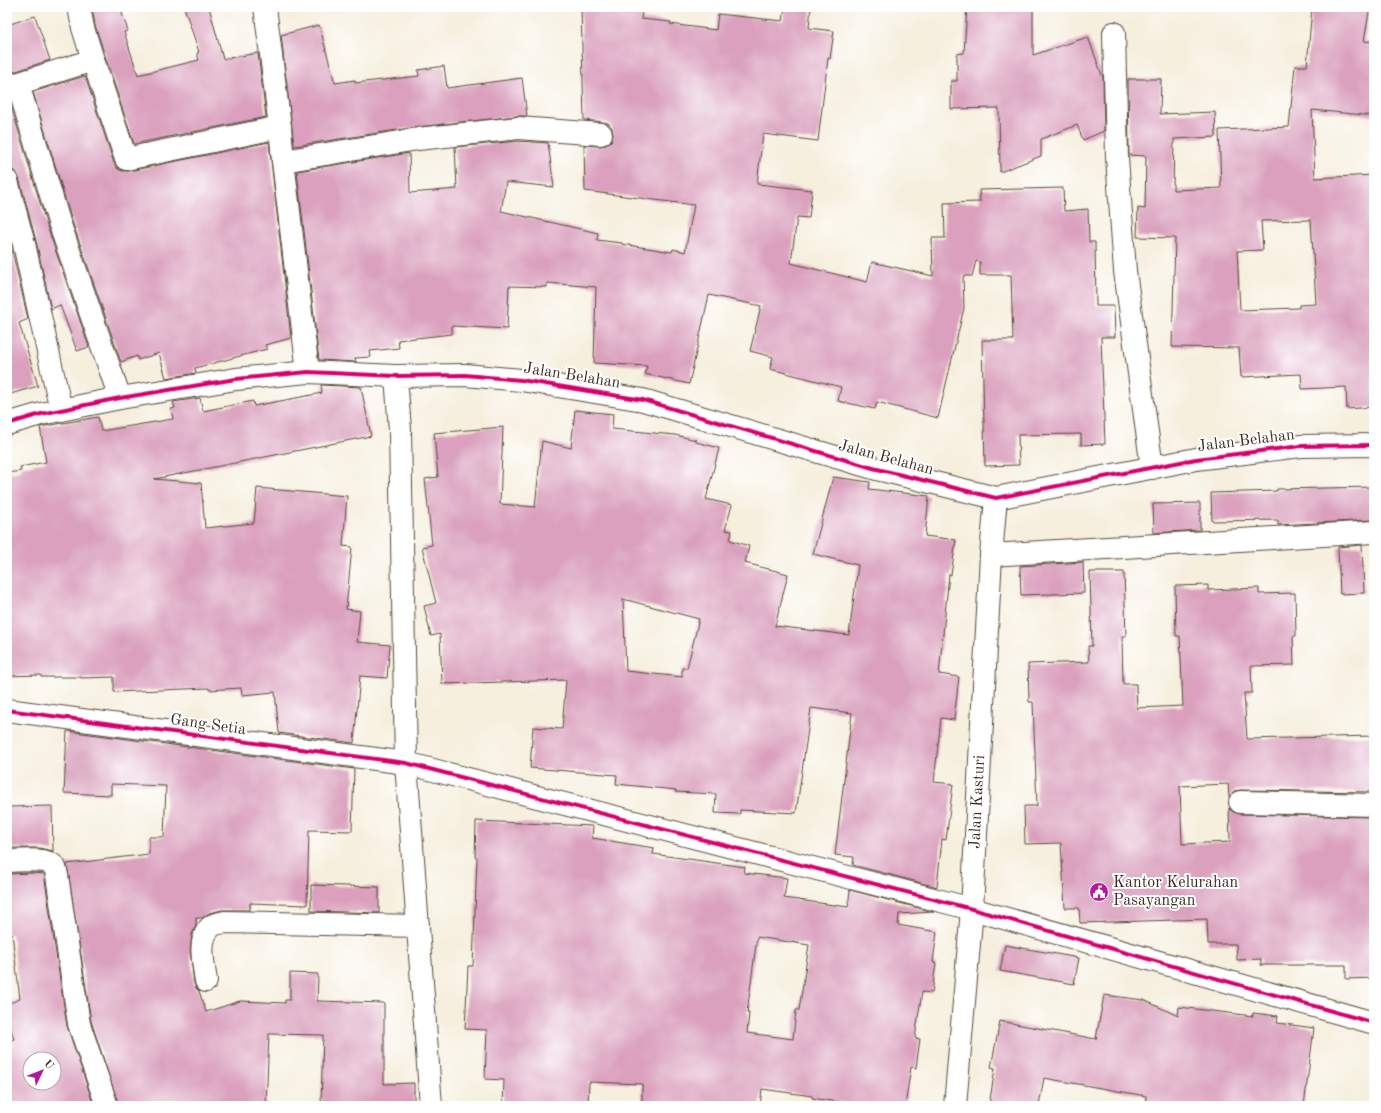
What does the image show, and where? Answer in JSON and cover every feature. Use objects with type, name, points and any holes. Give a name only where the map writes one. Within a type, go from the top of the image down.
[{"type":"street","points":[[79,7],[93,60],[126,159],[280,127]]},
{"type":"street","points":[[265,7],[308,372]]},
{"type":"street","points":[[1114,33],[1117,157],[1125,271],[1152,468]]},
{"type":"street","points":[[93,60],[12,86],[120,398]]},
{"type":"street","points":[[283,160],[418,139],[518,128],[601,134]]},
{"type":"street","points":[[7,181],[24,244],[61,410]]},
{"type":"street","name":"Jalan Belahan","points":[[7,424],[61,410],[120,398],[236,379],[308,372],[396,376],[465,375],[514,379],[643,400],[873,468],[996,498],[1196,459],[1301,446],[1374,445]]},
{"type":"street","points":[[396,376],[400,438],[406,763],[431,1106]]},
{"type":"street","name":"Jalan Kasturi","points":[[955,1106],[972,909],[991,555],[996,498]]},
{"type":"street","points":[[991,555],[1374,532]]},
{"type":"street","name":"Gang Setia","points":[[7,710],[406,763],[972,909],[1374,1023]]},
{"type":"street","points":[[1240,802],[1374,805]]},
{"type":"street","points":[[7,861],[47,862],[54,867],[58,883],[79,1024],[107,1106]]},
{"type":"street","points":[[206,982],[203,943],[208,930],[215,924],[225,922],[418,926]]},
{"type":"building","points":[[92,7],[120,7],[128,31],[124,32],[138,75],[199,60],[197,53],[199,52],[184,7],[209,7],[223,59],[258,53],[266,117],[134,144],[95,25]]},
{"type":"building","points":[[581,7],[608,7],[609,10],[642,11],[641,19],[671,22],[670,24],[716,30],[718,14],[783,21],[785,7],[811,7],[809,28],[834,31],[830,59],[828,58],[818,141],[763,134],[757,184],[812,190],[809,218],[797,217],[791,263],[867,282],[872,262],[933,276],[932,238],[945,238],[944,203],[980,202],[979,190],[1063,188],[1064,211],[1088,209],[1089,242],[1095,242],[1096,306],[1114,306],[1115,337],[1101,337],[1105,444],[1081,445],[1081,434],[1018,435],[1019,465],[985,466],[982,340],[1013,340],[1011,275],[980,275],[980,262],[976,261],[972,276],[963,276],[964,308],[938,418],[877,402],[875,409],[838,401],[841,387],[770,369],[773,357],[750,351],[761,306],[709,295],[689,384],[645,374],[647,366],[594,363],[596,287],[547,283],[547,287],[509,286],[507,329],[452,326],[452,334],[398,340],[399,348],[370,351],[371,357],[355,358],[356,362],[319,360],[297,171],[409,153],[410,193],[457,189],[455,147],[518,141],[548,143],[554,187],[506,182],[501,211],[598,233],[597,240],[672,252],[673,249],[685,252],[694,205],[585,191],[584,145],[606,145],[611,141],[613,135],[612,128],[608,123],[584,120]]},
{"type":"building","points":[[967,7],[1033,7],[1033,55],[1088,37],[1103,78],[1104,131],[1083,140],[1077,125],[1041,139],[1041,156],[1000,172],[999,108],[951,109],[951,81],[957,81],[957,54],[964,53]]},
{"type":"building","points":[[1312,7],[1370,7],[1364,41],[1374,42],[1374,116],[1312,110],[1315,178],[1374,175],[1374,335],[1371,335],[1374,407],[1347,409],[1346,387],[1302,389],[1301,374],[1241,377],[1239,348],[1172,347],[1175,238],[1137,237],[1138,208],[1145,209],[1146,156],[1129,155],[1128,79],[1161,79],[1160,114],[1215,112],[1216,137],[1174,139],[1173,190],[1221,188],[1219,130],[1289,127],[1295,66],[1307,66]],"holes":[[[1311,220],[1316,304],[1299,305],[1299,308],[1240,310],[1237,251],[1263,250],[1261,221]]]},
{"type":"building","points":[[35,16],[50,60],[7,74],[7,25]]},
{"type":"building","points":[[319,25],[335,83],[355,80],[355,83],[419,76],[418,70],[444,66],[447,88],[522,78],[527,116],[417,127],[294,146],[281,35]]},
{"type":"building","points":[[85,76],[114,163],[117,168],[122,171],[129,171],[269,142],[291,338],[265,345],[267,349],[195,368],[196,373],[166,378],[159,353],[138,360],[137,356],[121,362],[71,218],[33,92]]},
{"type":"building","points":[[7,99],[9,99],[47,226],[89,347],[77,351],[60,305],[51,309],[36,241],[19,178],[16,172],[11,169],[7,169]]},
{"type":"building","points":[[7,229],[28,319],[19,323],[38,386],[7,395]]},
{"type":"building","points":[[321,385],[361,387],[371,436],[154,479],[201,483],[205,528],[254,523],[257,488],[347,496],[343,546],[352,547],[346,609],[360,611],[357,642],[390,645],[387,678],[360,676],[354,743],[279,733],[275,692],[242,695],[241,688],[209,690],[209,688],[114,692],[114,677],[41,677],[41,675],[7,676],[7,473],[21,471],[20,467],[46,462],[40,427],[98,417],[101,431],[173,419],[171,409],[175,408],[173,402],[200,398],[203,411],[253,401],[254,406],[322,393]]},
{"type":"building","points":[[575,410],[613,414],[612,429],[675,435],[719,448],[706,499],[732,505],[725,530],[732,531],[730,540],[749,546],[745,563],[788,574],[775,626],[849,635],[858,565],[813,554],[833,477],[870,482],[869,489],[929,496],[925,536],[956,540],[951,575],[949,574],[939,674],[959,677],[954,720],[941,718],[934,782],[953,784],[946,840],[942,839],[937,887],[853,865],[854,857],[835,855],[852,713],[811,708],[796,813],[740,810],[740,814],[715,813],[716,794],[675,792],[676,790],[616,784],[617,775],[530,768],[533,727],[562,729],[566,680],[442,684],[440,634],[431,636],[424,606],[436,603],[422,547],[432,545],[425,479],[438,477],[434,433],[503,427],[500,504],[535,507],[542,441],[571,448]],"holes":[[[623,599],[699,619],[687,668],[682,668],[682,677],[626,671]]]},
{"type":"building","points":[[1374,487],[1374,520],[1278,525],[1278,520],[1212,521],[1211,493],[1277,491],[1277,489]]},
{"type":"building","points":[[1200,503],[1200,530],[1154,533],[1153,504]]},
{"type":"building","points":[[1362,545],[1364,593],[1340,594],[1338,547]]},
{"type":"building","points":[[1083,562],[1084,593],[1021,595],[1020,566]]},
{"type":"building","points":[[1090,572],[1124,572],[1126,636],[1122,636],[1123,684],[1136,684],[1137,708],[1183,706],[1180,636],[1176,636],[1175,586],[1208,585],[1208,590],[1259,588],[1259,594],[1295,593],[1296,636],[1293,636],[1294,665],[1251,666],[1252,693],[1244,693],[1247,739],[1374,736],[1374,792],[1240,790],[1234,791],[1229,797],[1228,784],[1180,786],[1182,844],[1230,842],[1229,808],[1233,812],[1240,814],[1371,817],[1374,892],[1374,978],[1346,979],[1346,965],[1261,965],[1261,959],[1237,960],[1236,944],[1208,944],[1207,919],[1080,923],[1079,908],[1065,908],[1061,843],[1025,844],[1024,806],[1037,806],[1033,702],[1029,702],[1028,664],[1089,662],[1088,646],[1092,646]]},
{"type":"building","points":[[67,731],[354,769],[352,831],[309,830],[307,905],[250,903],[250,910],[222,910],[209,913],[202,918],[196,918],[196,926],[192,934],[190,951],[194,983],[199,991],[206,1012],[240,1001],[285,1003],[285,1000],[290,1000],[290,973],[318,974],[317,1001],[384,1003],[384,1084],[414,1083],[414,1106],[321,1106],[323,1035],[269,1034],[266,1106],[119,1106],[91,1021],[67,864],[149,854],[149,837],[164,837],[166,786],[111,784],[111,795],[64,793]]},
{"type":"building","points":[[52,806],[53,851],[39,848],[7,848],[7,807]]},
{"type":"building","points":[[476,821],[593,826],[592,838],[654,848],[653,854],[745,867],[744,873],[787,878],[784,898],[848,907],[850,890],[934,912],[899,914],[898,925],[937,932],[933,962],[936,963],[932,993],[922,992],[915,1038],[920,1039],[916,1068],[911,1067],[905,1106],[865,1106],[812,1098],[812,1096],[762,1089],[760,1106],[642,1106],[642,1084],[589,1082],[588,1106],[503,1106],[504,1080],[485,1079],[487,1030],[465,1029],[468,966],[473,966],[477,857],[475,857]],"holes":[[[757,937],[809,945],[799,1010],[796,1010],[793,1039],[747,1033],[749,1013],[747,1013]]]},
{"type":"building","points":[[7,874],[44,874],[67,1026],[94,1106],[7,1106],[7,1041],[14,1039],[7,1016],[7,1004],[20,999],[12,934],[7,934]]},
{"type":"building","points":[[311,885],[379,887],[379,913],[311,911]]},
{"type":"building","points":[[1005,945],[1079,958],[1074,984],[1000,971]]},
{"type":"building","points":[[1104,995],[1144,1000],[1178,1016],[1179,1007],[1253,1016],[1253,1013],[1278,1016],[1277,1023],[1314,1028],[1304,1106],[1145,1106],[1146,1096],[1044,1078],[1039,1106],[989,1106],[995,1068],[991,1067],[1000,1021],[1096,1039]]},
{"type":"cycle path","points":[[7,424],[41,414],[120,398],[236,379],[308,372],[396,376],[465,375],[521,380],[643,400],[873,468],[996,498],[1196,459],[1301,446],[1374,445]]},
{"type":"cycle path","points":[[7,710],[406,763],[972,909],[1374,1023]]},
{"type":"place","name":"Kantor Kelurahan Pasayangan","points":[[1099,892]]}]
